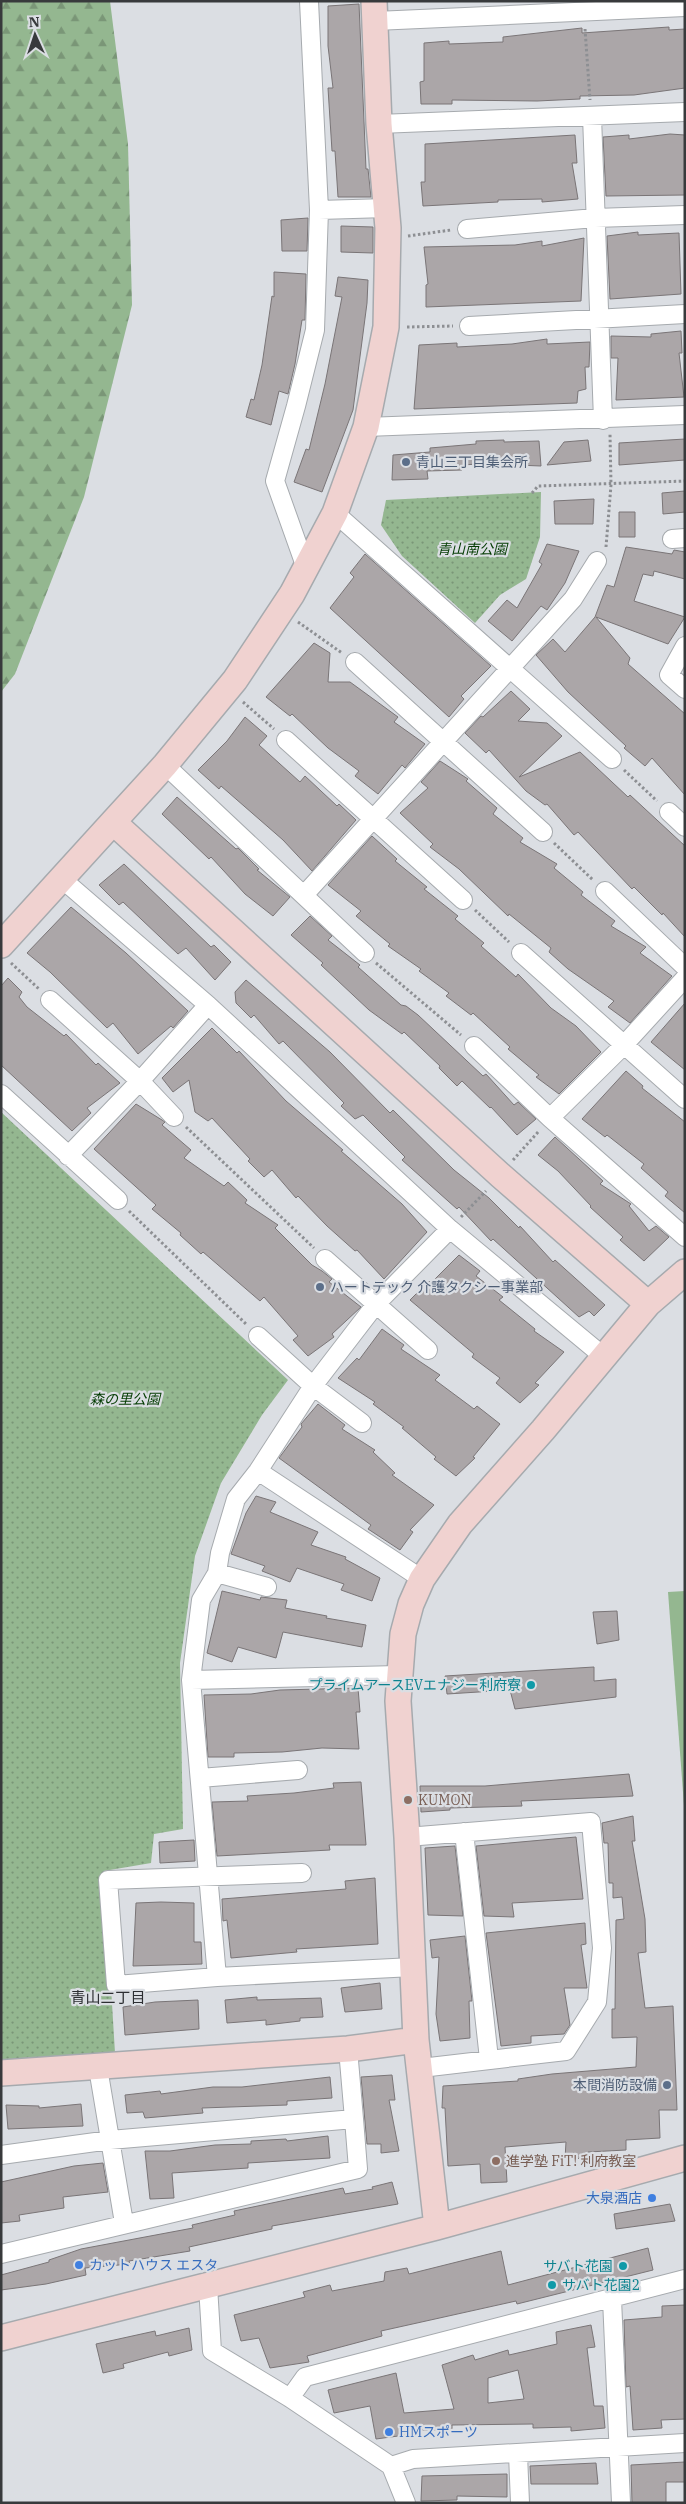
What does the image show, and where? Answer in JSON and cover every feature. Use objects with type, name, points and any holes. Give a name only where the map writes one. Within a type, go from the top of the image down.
[{"type":"street","points":[[306,568],[275,481],[296,406],[314,330],[319,210],[309,1]]},
{"type":"street","points":[[5,952],[62,879],[165,765],[227,689],[281,610],[335,513],[366,427],[386,327],[387,208],[379,124],[375,11],[583,6],[685,7]]},
{"type":"street","points":[[379,124],[685,112]]},
{"type":"street","points":[[592,116],[603,420]]},
{"type":"street","points":[[319,210],[387,208]]},
{"type":"street","points":[[467,228],[596,218],[685,215]]},
{"type":"street","points":[[469,326],[685,314]]},
{"type":"street","points":[[366,427],[685,416]]},
{"type":"street","points":[[335,513],[612,759]]},
{"type":"street","points":[[304,896],[573,599],[597,561]]},
{"type":"street","points":[[685,646],[669,675],[685,689]]},
{"type":"street","points":[[355,662],[543,832]]},
{"type":"street","points":[[286,740],[463,900]]},
{"type":"street","points":[[165,765],[364,953]]},
{"type":"street","points":[[668,812],[685,827]]},
{"type":"street","points":[[114,822],[493,1168],[648,1304]]},
{"type":"street","points":[[62,879],[208,1005],[450,1228],[603,1356]]},
{"type":"street","points":[[605,891],[685,967]]},
{"type":"street","points":[[520,953],[685,1099]]},
{"type":"street","points":[[550,1118],[623,1046],[685,978]]},
{"type":"street","points":[[50,1000],[140,1082],[174,1116]]},
{"type":"street","points":[[68,1156],[140,1082],[208,1005]]},
{"type":"street","points":[[474,1046],[550,1118],[685,1237]]},
{"type":"street","points":[[1,1094],[118,1200]]},
{"type":"street","points":[[217,1977],[191,1680],[201,1600],[217,1573],[220,1553],[236,1499],[258,1471],[313,1386],[376,1304],[450,1228]]},
{"type":"street","points":[[326,1259],[428,1350]]},
{"type":"street","points":[[437,2227],[421,2068],[416,2040],[407,1838],[398,1701],[398,1675],[403,1634],[411,1604],[422,1579],[460,1524],[543,1430],[648,1304],[685,1272]]},
{"type":"street","points":[[258,1336],[313,1386],[362,1423]]},
{"type":"street","points":[[258,1471],[422,1579]]},
{"type":"street","points":[[217,1573],[267,1587]]},
{"type":"street","points":[[191,1680],[398,1675]]},
{"type":"street","points":[[200,1778],[298,1770]]},
{"type":"street","points":[[407,1838],[591,1822],[602,1948],[597,2002],[566,2051],[421,2068]]},
{"type":"street","points":[[464,1832],[488,2059]]},
{"type":"street","points":[[302,1873],[108,1880],[116,1984],[413,1967]]},
{"type":"street","points":[[1,2073],[98,2068],[348,2048],[416,2040]]},
{"type":"street","points":[[1,2254],[358,2168],[348,2048]]},
{"type":"street","points":[[98,2068],[124,2223]]},
{"type":"street","points":[[1,2155],[110,2140],[354,2119]]},
{"type":"street","points":[[1,2338],[437,2227],[685,2158]]},
{"type":"street","points":[[290,2398],[305,2378],[685,2279]]},
{"type":"street","points":[[208,2286],[212,2351],[290,2398],[391,2466],[406,2503]]},
{"type":"street","points":[[612,2299],[617,2447],[621,2503]]},
{"type":"street","points":[[391,2466],[413,2459],[685,2443]]},
{"type":"street","points":[[518,2454],[520,2503]]},
{"type":"path","points":[[583,6],[592,116]]},
{"type":"path","points":[[388,238],[467,228]]},
{"type":"path","points":[[386,327],[469,326]]},
{"type":"path","points":[[597,561],[606,550],[611,485],[611,436],[603,420]]},
{"type":"path","points":[[532,493],[538,486],[685,481]]},
{"type":"path","points":[[281,610],[355,662]]},
{"type":"path","points":[[227,689],[286,740]]},
{"type":"path","points":[[612,759],[668,812]]},
{"type":"path","points":[[543,832],[605,891]]},
{"type":"path","points":[[463,900],[520,953]]},
{"type":"path","points":[[5,952],[50,1000]]},
{"type":"path","points":[[364,953],[474,1046]]},
{"type":"path","points":[[174,1116],[326,1259]]},
{"type":"path","points":[[118,1200],[258,1336]]},
{"type":"green space","points":[[1,1],[110,1],[128,144],[132,305],[84,497],[15,674],[1,692]]},
{"type":"green space","name":"青山南公園","points":[[541,492],[540,537],[526,579],[500,595],[475,623],[402,556],[381,525],[386,500]]},
{"type":"green space","name":"森の里公園","points":[[1,1112],[288,1380],[262,1415],[221,1483],[195,1556],[180,1663],[183,1829],[154,1834],[151,1863],[104,1871],[115,2053],[1,2062]]},
{"type":"green space","points":[[685,1591],[685,1819],[668,1592]]},
{"type":"building","points":[[359,4],[366,169],[368,169],[371,197],[338,197],[335,151],[332,151],[328,88],[333,88],[328,46],[328,6]]},
{"type":"building","points":[[669,27],[669,30],[685,29],[685,88],[634,95],[580,96],[580,99],[537,101],[452,100],[452,104],[421,104],[420,82],[424,81],[424,43],[449,41],[449,44],[503,42],[503,37],[582,28],[582,33]]},
{"type":"building","points":[[670,134],[685,135],[685,195],[606,196],[603,137],[629,135],[629,139]]},
{"type":"building","points":[[575,135],[577,163],[572,163],[578,199],[542,202],[542,199],[498,200],[498,202],[423,206],[421,182],[425,182],[425,144]]},
{"type":"building","points":[[308,218],[307,251],[282,251],[281,220]]},
{"type":"building","points":[[341,226],[373,227],[373,253],[341,252]]},
{"type":"building","points":[[638,232],[638,235],[679,233],[681,294],[610,299],[607,236]]},
{"type":"building","points":[[584,238],[581,301],[426,307],[426,285],[428,284],[424,247],[515,245],[542,241],[542,246]]},
{"type":"building","points":[[274,272],[306,274],[305,320],[302,320],[295,364],[288,394],[279,391],[271,425],[246,417],[251,399],[254,400],[262,365],[272,296],[274,297]]},
{"type":"building","points":[[338,277],[368,280],[367,303],[353,410],[322,492],[294,482],[306,449],[309,450],[325,384],[342,297],[335,296]]},
{"type":"building","points":[[681,331],[682,353],[679,353],[684,397],[616,400],[618,358],[611,358],[611,336],[651,337],[651,334]]},
{"type":"building","points":[[547,339],[547,344],[590,342],[589,367],[585,367],[586,389],[578,391],[577,403],[414,409],[419,345],[457,343],[457,347],[512,344]]},
{"type":"building","points":[[685,439],[685,460],[619,465],[619,443]]},
{"type":"building","points":[[504,440],[504,442],[539,441],[541,466],[516,465],[516,462],[461,465],[462,470],[427,471],[428,479],[392,480],[393,455],[430,452],[430,448],[476,444],[476,441]]},
{"type":"building","points":[[588,440],[591,461],[547,465],[564,442]]},
{"type":"building","points":[[685,491],[685,512],[663,514],[662,493]]},
{"type":"building","points":[[594,499],[593,524],[555,524],[554,501]]},
{"type":"building","points":[[619,512],[635,512],[635,537],[619,537]]},
{"type":"building","points":[[547,544],[579,551],[565,583],[547,610],[541,606],[512,641],[488,621],[507,600],[517,608],[542,564],[539,562]]},
{"type":"building","points":[[626,547],[672,554],[674,550],[685,552],[685,579],[654,571],[653,576],[643,574],[634,601],[685,617],[668,644],[596,617],[630,658],[628,664],[685,714],[685,795],[652,758],[645,766],[624,748],[626,746],[568,692],[536,655],[553,639],[565,652],[595,617],[607,585],[614,587]]},
{"type":"building","points":[[365,554],[491,666],[461,696],[464,699],[449,717],[330,608],[354,577],[350,573]]},
{"type":"building","points":[[314,643],[330,653],[328,682],[350,682],[398,717],[394,722],[425,744],[405,768],[402,765],[378,794],[355,776],[359,771],[328,748],[292,714],[290,716],[266,697]]},
{"type":"building","points":[[511,691],[530,709],[518,721],[547,723],[562,736],[519,777],[580,752],[628,797],[630,795],[685,846],[685,937],[663,913],[662,915],[634,887],[632,889],[578,832],[574,835],[547,804],[545,805],[526,791],[489,750],[486,753],[465,733],[481,716],[483,717]]},
{"type":"building","points":[[245,717],[267,736],[259,745],[300,782],[305,776],[337,806],[339,804],[356,820],[312,871],[283,840],[221,786],[219,789],[198,770],[227,741]]},
{"type":"building","points":[[440,761],[468,779],[466,781],[497,808],[493,814],[523,838],[520,842],[557,864],[554,868],[583,892],[581,895],[615,921],[611,926],[646,947],[640,953],[672,976],[630,1023],[608,1007],[614,1001],[568,969],[549,952],[551,948],[509,914],[508,916],[459,869],[430,847],[433,844],[400,813],[428,788],[421,782]]},
{"type":"building","points":[[177,797],[236,849],[238,848],[259,869],[257,870],[290,897],[273,916],[245,894],[211,857],[209,859],[162,814]]},
{"type":"building","points":[[372,836],[397,859],[395,861],[427,887],[424,889],[458,916],[455,919],[484,943],[481,946],[516,977],[518,974],[551,1008],[576,1026],[601,1052],[559,1094],[536,1077],[539,1075],[508,1049],[510,1047],[473,1013],[471,1015],[446,996],[449,993],[419,971],[421,969],[388,946],[390,944],[356,916],[361,911],[328,885]]},
{"type":"building","points":[[124,864],[211,947],[214,945],[231,962],[215,980],[186,948],[178,954],[123,902],[119,905],[99,885]]},
{"type":"building","points":[[71,907],[126,953],[188,1011],[173,1028],[171,1026],[138,1054],[113,1023],[107,1028],[50,972],[27,953]]},
{"type":"building","points":[[310,916],[332,936],[328,940],[360,965],[358,967],[401,1005],[406,1006],[418,1015],[483,1076],[486,1074],[514,1105],[518,1102],[536,1119],[517,1135],[491,1107],[462,1081],[457,1086],[439,1068],[440,1066],[404,1032],[402,1034],[369,1010],[321,965],[323,963],[291,935]]},
{"type":"building","points":[[8,978],[22,992],[19,997],[27,1007],[64,1036],[66,1034],[96,1065],[98,1063],[120,1083],[87,1108],[91,1113],[72,1131],[1,1065],[1,986]]},
{"type":"building","points":[[246,980],[330,1052],[390,1113],[393,1110],[454,1170],[489,1198],[519,1228],[520,1226],[553,1262],[555,1260],[605,1305],[594,1316],[589,1311],[579,1317],[493,1239],[491,1241],[459,1207],[457,1209],[402,1160],[405,1157],[363,1115],[355,1119],[341,1106],[344,1103],[283,1041],[279,1044],[254,1015],[251,1018],[236,1003],[235,992]]},
{"type":"building","points":[[685,1003],[685,1070],[651,1042]]},
{"type":"building","points":[[212,1028],[237,1053],[239,1051],[286,1101],[402,1204],[427,1232],[384,1279],[357,1250],[355,1251],[327,1226],[298,1196],[296,1198],[272,1170],[264,1177],[212,1118],[208,1121],[195,1112],[189,1080],[173,1092],[162,1078]]},
{"type":"building","points":[[626,1071],[643,1086],[642,1088],[685,1122],[685,1213],[665,1196],[668,1192],[641,1168],[644,1164],[607,1135],[605,1137],[582,1119]]},
{"type":"building","points":[[136,1104],[165,1122],[162,1125],[191,1150],[184,1158],[224,1186],[228,1182],[247,1200],[245,1203],[278,1225],[275,1228],[312,1265],[332,1279],[329,1282],[361,1307],[332,1334],[334,1337],[308,1356],[293,1340],[298,1336],[264,1297],[260,1301],[203,1252],[201,1254],[180,1235],[181,1233],[152,1209],[156,1205],[94,1149]]},
{"type":"building","points":[[555,1137],[603,1181],[600,1184],[631,1204],[629,1206],[649,1231],[656,1226],[669,1237],[644,1261],[620,1240],[623,1237],[590,1207],[558,1171],[538,1155]]},
{"type":"building","points":[[459,1255],[480,1271],[476,1276],[503,1297],[499,1300],[535,1329],[534,1331],[564,1352],[535,1383],[539,1385],[520,1403],[496,1383],[500,1378],[472,1357],[474,1354],[410,1300],[429,1281],[431,1283]]},
{"type":"building","points":[[382,1329],[404,1345],[401,1349],[440,1375],[435,1380],[474,1409],[477,1406],[500,1424],[473,1457],[475,1458],[456,1476],[434,1459],[436,1457],[402,1428],[404,1427],[373,1404],[375,1402],[338,1378],[357,1358],[359,1360]]},
{"type":"building","points":[[318,1404],[345,1425],[342,1429],[375,1450],[373,1452],[395,1473],[392,1475],[434,1505],[410,1530],[413,1532],[400,1550],[368,1529],[371,1525],[279,1458],[302,1427],[301,1424]]},
{"type":"building","points":[[256,1496],[276,1502],[270,1512],[318,1532],[311,1545],[346,1557],[345,1559],[380,1578],[372,1601],[341,1590],[344,1584],[297,1568],[290,1582],[262,1571],[265,1566],[231,1554],[246,1513]]},
{"type":"building","points":[[222,1591],[260,1600],[261,1597],[287,1600],[285,1608],[366,1625],[362,1647],[283,1632],[276,1658],[238,1647],[232,1662],[207,1653]]},
{"type":"building","points":[[617,1611],[619,1640],[597,1644],[593,1612]]},
{"type":"building","name":"プライムアースEVエナジー利府寮","points":[[594,1667],[594,1681],[616,1679],[616,1697],[515,1709],[510,1690],[447,1694],[445,1676]]},
{"type":"building","points":[[358,1688],[360,1712],[356,1712],[359,1749],[322,1748],[282,1752],[234,1753],[234,1757],[208,1757],[204,1695],[251,1694],[280,1690]]},
{"type":"building","points":[[629,1774],[633,1796],[521,1801],[522,1806],[450,1808],[450,1810],[421,1812],[420,1786],[485,1786]]},
{"type":"building","points":[[361,1782],[366,1845],[329,1845],[330,1850],[217,1856],[212,1802],[248,1801],[247,1796],[294,1793],[334,1788],[333,1783]]},
{"type":"building","points":[[633,1816],[635,1841],[632,1841],[645,1919],[646,1952],[638,1953],[645,2008],[673,2006],[677,2110],[659,2110],[660,2138],[626,2140],[626,2150],[588,2152],[588,2158],[565,2159],[566,2142],[505,2147],[507,2182],[481,2183],[480,2164],[448,2166],[445,2108],[442,2108],[443,2086],[518,2081],[518,2079],[552,2074],[636,2067],[637,2037],[612,2038],[612,2009],[615,2009],[616,1920],[624,1919],[622,1897],[613,1898],[613,1883],[609,1883],[608,1843],[604,1843],[602,1823]]},
{"type":"building","points":[[576,1837],[583,1899],[512,1903],[514,1917],[484,1916],[476,1846]]},
{"type":"building","points":[[194,1840],[195,1861],[160,1863],[159,1842]]},
{"type":"building","points":[[455,1846],[463,1916],[428,1915],[425,1848]]},
{"type":"building","points":[[375,1878],[378,1944],[296,1949],[297,1952],[231,1958],[227,1920],[223,1921],[222,1899],[346,1889],[345,1881]]},
{"type":"building","points":[[136,1903],[194,1903],[194,1942],[201,1942],[202,1964],[133,1966]]},
{"type":"building","points":[[585,1923],[586,1944],[581,1945],[587,1988],[564,1988],[570,2025],[564,2034],[531,2036],[531,2043],[501,2046],[486,1933]]},
{"type":"building","points":[[465,1936],[472,2001],[469,2001],[470,2038],[440,2041],[436,2014],[439,1957],[432,1958],[430,1940]]},
{"type":"building","points":[[380,1983],[382,2009],[345,2012],[341,1988]]},
{"type":"building","points":[[257,1997],[257,2000],[321,1998],[323,2017],[300,2018],[300,2021],[266,2025],[266,2020],[227,2023],[225,2000]]},
{"type":"building","points":[[198,2000],[199,2029],[125,2035],[123,2007],[155,2002]]},
{"type":"building","points":[[392,2075],[395,2100],[389,2100],[399,2151],[381,2153],[381,2144],[367,2144],[361,2077]]},
{"type":"building","points":[[330,2077],[332,2098],[287,2101],[287,2105],[202,2108],[203,2113],[145,2118],[143,2112],[127,2113],[125,2095],[160,2091],[161,2094],[213,2087],[242,2087]]},
{"type":"building","points":[[81,2104],[83,2126],[8,2129],[6,2105],[39,2106],[39,2108]]},
{"type":"building","points":[[328,2136],[330,2158],[248,2163],[248,2168],[172,2173],[174,2198],[150,2199],[145,2151],[170,2151],[215,2145],[251,2144],[251,2141],[286,2139],[287,2141]]},
{"type":"building","points":[[103,2163],[108,2192],[63,2197],[64,2208],[19,2215],[20,2221],[1,2223],[1,2182],[74,2166]]},
{"type":"building","points":[[392,2182],[398,2204],[272,2226],[272,2229],[189,2247],[190,2251],[129,2261],[130,2264],[85,2268],[86,2275],[46,2284],[1,2290],[1,2275],[49,2262],[49,2260],[81,2249],[193,2228],[192,2225],[235,2215],[234,2211],[343,2188],[345,2194],[373,2189],[372,2187]]},
{"type":"building","points":[[670,2204],[675,2221],[616,2229],[614,2214]]},
{"type":"building","points":[[648,2248],[653,2270],[517,2304],[516,2301],[381,2331],[382,2336],[307,2356],[309,2362],[270,2368],[259,2338],[241,2341],[234,2315],[305,2297],[303,2292],[330,2285],[332,2291],[384,2281],[385,2272],[407,2268],[409,2274],[501,2251],[508,2285]]},
{"type":"building","points":[[685,2305],[685,2419],[661,2420],[662,2428],[633,2430],[630,2386],[626,2387],[624,2320],[662,2317],[662,2306]]},
{"type":"building","points":[[591,2325],[595,2347],[587,2348],[594,2406],[603,2406],[605,2428],[571,2431],[571,2427],[533,2428],[533,2424],[452,2425],[452,2430],[413,2430],[413,2434],[376,2439],[370,2406],[334,2413],[328,2390],[396,2373],[404,2413],[454,2409],[442,2365],[473,2355],[475,2360],[508,2350],[509,2355],[557,2344],[556,2332]],"holes":[[[518,2370],[524,2399],[488,2403],[488,2378]]]},
{"type":"building","points":[[189,2328],[192,2350],[169,2356],[168,2352],[123,2364],[124,2368],[103,2373],[96,2344],[155,2331],[156,2336]]},
{"type":"building","points":[[685,2462],[685,2482],[666,2482],[666,2503],[632,2503],[631,2465]]},
{"type":"building","points":[[596,2463],[598,2484],[531,2484],[530,2466]]},
{"type":"building","points":[[507,2474],[507,2497],[457,2496],[457,2500],[421,2501],[422,2476]]},
{"type":"place","name":"青山三丁目集会所","points":[[406,462]]},
{"type":"place","name":"ハートテック 介護タクシー事業部","points":[[320,1287]]},
{"type":"place","name":"プライムアースEVエナジー利府寮","points":[[531,1685]]},
{"type":"place","name":"KUMON","points":[[408,1800]]},
{"type":"place","name":"本間消防設備","points":[[667,2085]]},
{"type":"place","name":"進学塾 FiT! 利府教室","points":[[496,2161]]},
{"type":"place","name":"大泉酒店","points":[[652,2198]]},
{"type":"place","name":"カットハウス エスタ","points":[[79,2265]]},
{"type":"place","name":"サバト花園","points":[[623,2266]]},
{"type":"place","name":"サバト花園2","points":[[552,2285]]},
{"type":"place","name":"HMスポーツ","points":[[389,2432]]},
{"type":"district","name":"青山二丁目","points":[[108,1997]]}]
